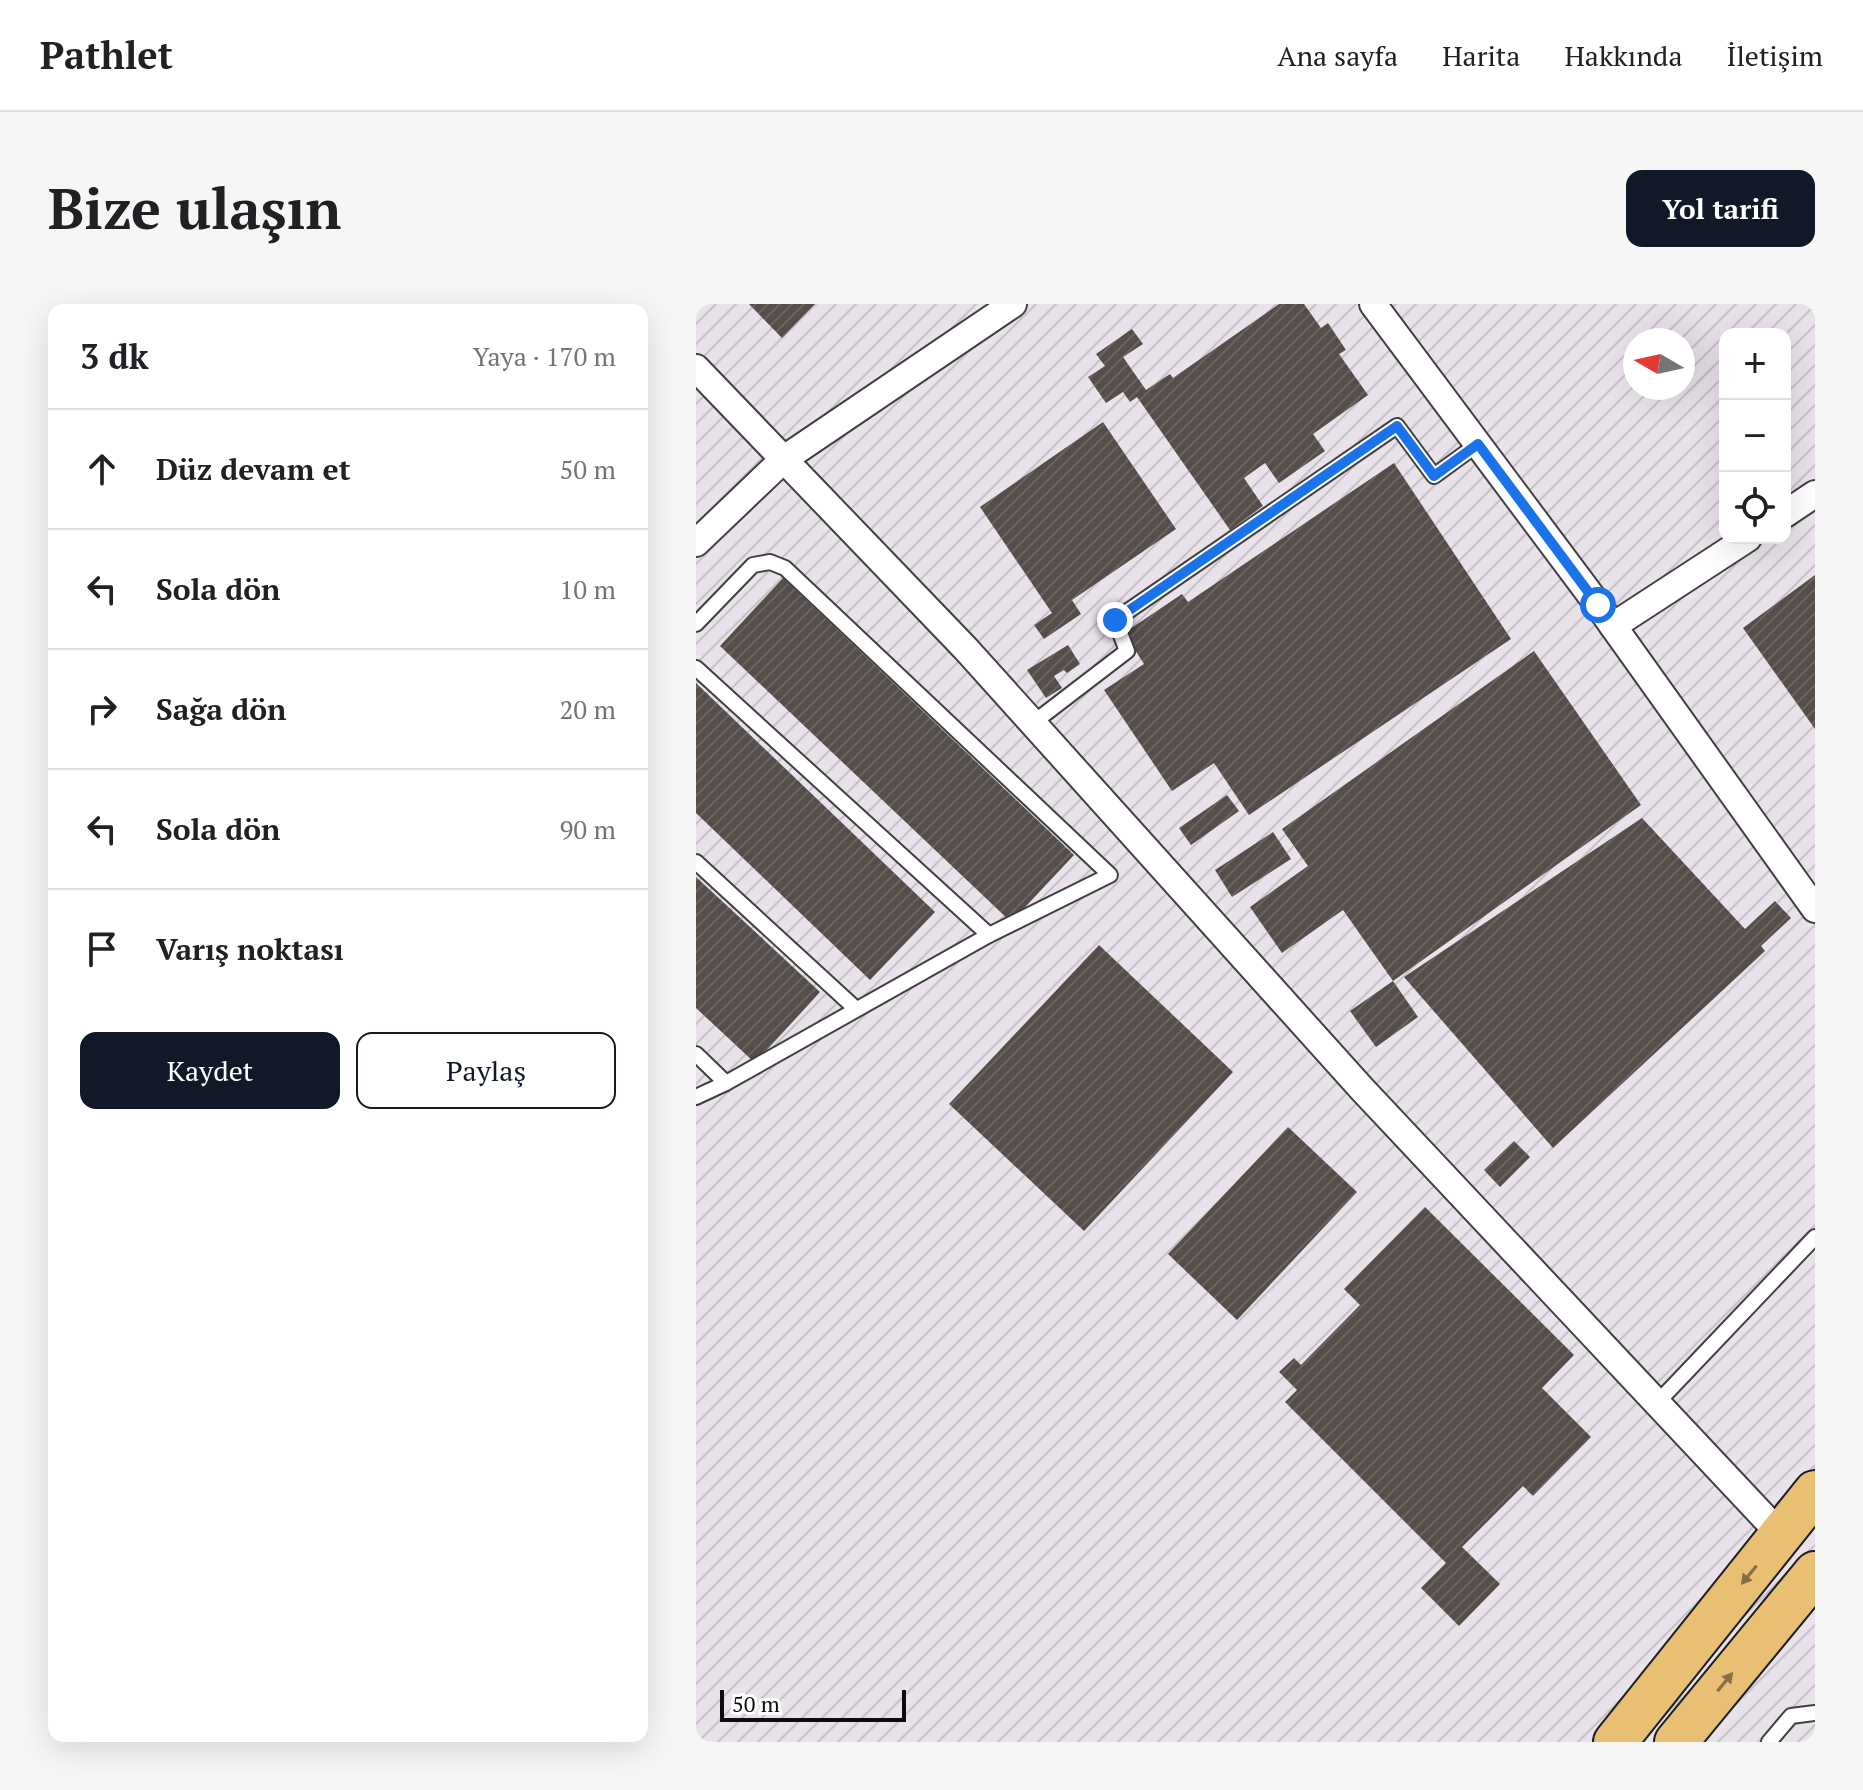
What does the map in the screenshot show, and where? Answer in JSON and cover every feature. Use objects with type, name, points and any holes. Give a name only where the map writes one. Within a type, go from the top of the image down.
[{"type":"main road","points":[[1615,1742],[1815,1492]]},
{"type":"main road","points":[[1676,1742],[1815,1573]]},
{"type":"street","points":[[696,543],[784,459],[1013,304]]},
{"type":"street","points":[[1373,304],[1613,626],[1815,909]]},
{"type":"street","points":[[696,368],[966,649],[1362,1089],[1781,1535]]},
{"type":"street","points":[[1791,510],[1815,494]]},
{"type":"street","points":[[1613,626],[1739,544]]},
{"type":"lane","points":[[1033,723],[1127,651],[1115,620],[1397,426],[1434,476],[1478,444]]},
{"type":"lane","points":[[696,624],[753,565],[770,562],[785,568],[1110,875],[989,935],[696,1097]]},
{"type":"lane","points":[[696,668],[989,935]]},
{"type":"lane","points":[[696,862],[856,1009]]},
{"type":"lane","points":[[696,1054],[726,1083]]},
{"type":"lane","points":[[1657,1403],[1815,1237]]},
{"type":"lane","points":[[1769,1742],[1791,1716],[1815,1713]]},
{"type":"shaded area","points":[[696,304],[1815,304],[1815,1742],[696,1742]]},
{"type":"building","points":[[749,304],[815,304],[782,338]]},
{"type":"building","points":[[1279,304],[1304,304],[1321,328],[1328,323],[1346,350],[1339,354],[1368,395],[1313,434],[1325,451],[1279,483],[1265,463],[1244,478],[1263,506],[1230,530],[1137,397],[1130,402],[1123,392],[1106,403],[1088,377],[1105,366],[1096,354],[1132,329],[1143,344],[1123,357],[1146,390],[1170,374],[1173,378]]},
{"type":"building","points":[[1103,422],[1176,529],[1072,600],[1081,614],[1044,639],[1034,625],[1052,613],[980,507]]},
{"type":"building","points":[[1394,463],[1511,639],[1249,815],[1214,763],[1172,791],[1104,690],[1144,664],[1124,633],[1182,594],[1188,602]]},
{"type":"building","points":[[1815,575],[1815,729],[1743,628]]},
{"type":"building","points":[[783,578],[1074,855],[1011,922],[720,646]]},
{"type":"building","points":[[1068,645],[1080,664],[1067,673],[1064,670],[1054,676],[1062,688],[1046,698],[1027,670]]},
{"type":"building","points":[[1534,651],[1641,805],[1393,981],[1343,910],[1282,953],[1250,907],[1308,866],[1282,829]]},
{"type":"building","points":[[696,683],[935,912],[870,980],[696,813]]},
{"type":"building","points":[[1227,795],[1239,811],[1191,845],[1179,828]]},
{"type":"building","points":[[1642,818],[1745,929],[1775,901],[1791,918],[1761,946],[1765,951],[1553,1148],[1404,977]]},
{"type":"building","points":[[1273,832],[1291,859],[1232,897],[1215,870]]},
{"type":"building","points":[[696,877],[820,992],[755,1063],[696,1008]]},
{"type":"building","points":[[1099,945],[1233,1072],[1084,1231],[949,1104]]},
{"type":"building","points":[[1393,981],[1418,1017],[1376,1047],[1350,1011]]},
{"type":"building","points":[[1288,1127],[1357,1192],[1237,1320],[1168,1254]]},
{"type":"building","points":[[1514,1141],[1530,1157],[1500,1187],[1484,1170]]},
{"type":"building","points":[[1425,1207],[1574,1355],[1542,1388],[1591,1437],[1533,1496],[1523,1486],[1462,1547],[1500,1584],[1459,1626],[1421,1588],[1446,1563],[1285,1402],[1297,1390],[1279,1372],[1294,1358],[1301,1365],[1360,1305],[1344,1289]]},
{"type":"route","points":[[1115,620],[1397,426],[1434,476],[1478,444],[1598,605]]}]
